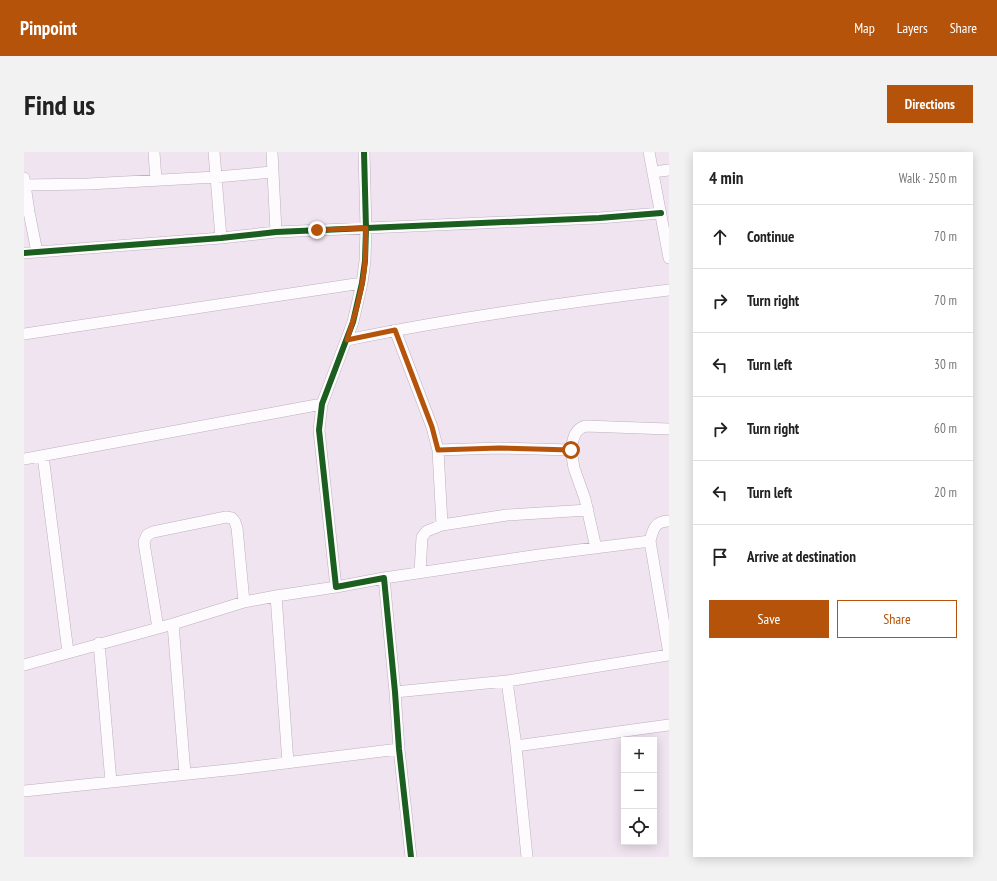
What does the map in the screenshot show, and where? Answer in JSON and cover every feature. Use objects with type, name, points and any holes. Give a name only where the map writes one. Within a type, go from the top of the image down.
[{"type":"street","points":[[154,152],[156,180]]},
{"type":"street","points":[[214,152],[221,238]]},
{"type":"street","points":[[272,152],[276,232]]},
{"type":"street","points":[[336,587],[320,430],[322,404],[353,322],[362,283],[365,261],[366,228],[364,152]]},
{"type":"street","points":[[649,152],[669,258]]},
{"type":"street","points":[[653,172],[669,170]]},
{"type":"street","points":[[37,252],[26,212],[24,182],[88,184],[272,172]]},
{"type":"street","points":[[24,253],[221,238],[276,232],[599,218],[661,213]]},
{"type":"street","points":[[24,334],[362,283]]},
{"type":"street","points":[[347,340],[395,330],[540,306],[669,290]]},
{"type":"street","points":[[395,330],[432,427],[438,450],[442,525]]},
{"type":"street","points":[[24,459],[322,404]]},
{"type":"street","points":[[596,548],[588,510],[574,468],[571,450],[575,433],[580,428],[585,426],[669,430]]},
{"type":"street","points":[[438,450],[499,448],[571,450]]},
{"type":"street","points":[[43,456],[68,652]]},
{"type":"street","points":[[420,572],[422,537],[427,531],[442,525],[522,513],[588,510]]},
{"type":"street","points":[[158,628],[144,549],[144,542],[147,535],[153,532],[226,517],[232,518],[237,528],[244,602]]},
{"type":"street","points":[[395,692],[507,681],[669,654],[650,541],[655,525],[660,522],[669,521]]},
{"type":"street","points":[[24,665],[173,624],[244,602],[420,572],[650,541]]},
{"type":"street","points":[[384,578],[399,749],[411,857]]},
{"type":"street","points":[[276,596],[288,763]]},
{"type":"street","points":[[173,624],[185,774]]},
{"type":"street","points":[[99,644],[112,782]]},
{"type":"street","points":[[507,681],[516,746],[527,857]]},
{"type":"street","points":[[516,746],[669,725]]},
{"type":"street","points":[[24,791],[288,763],[399,749]]},
{"type":"cycle path","points":[[364,152],[366,228],[365,261],[362,283],[353,322],[322,404],[319,430],[336,587],[384,578],[399,749],[411,857]]},
{"type":"cycle path","points":[[24,253],[221,238],[276,232],[599,218],[661,213]]},
{"type":"route","points":[[317,230],[366,228],[365,261],[362,283],[353,322],[347,340],[395,330],[432,427],[438,450],[499,448],[571,450]]}]
